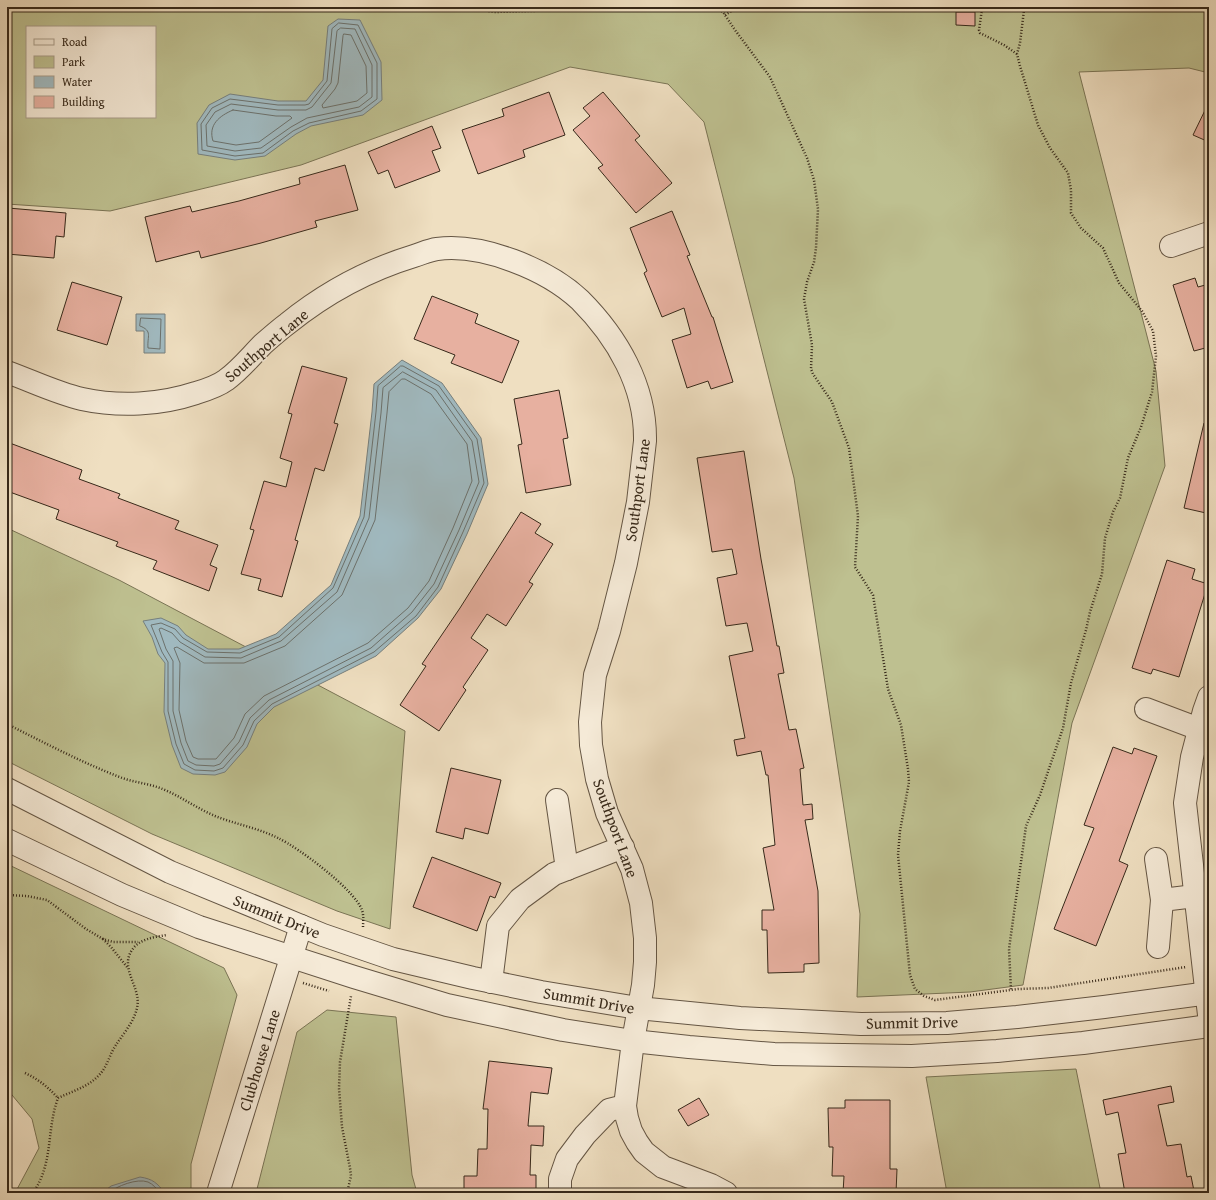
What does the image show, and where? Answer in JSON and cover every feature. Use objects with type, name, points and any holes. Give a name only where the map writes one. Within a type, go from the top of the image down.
[{"type":"street","points":[[1172,246],[1209,233]]},
{"type":"street","name":"Southport Lane","points":[[7,372],[82,399],[111,403],[140,404],[169,400],[196,393],[229,378],[271,337],[288,323],[326,297],[372,272],[407,258],[436,249],[476,251],[500,256],[527,266],[552,279],[575,296],[595,315],[620,349],[632,374],[638,394],[645,429],[638,502],[609,631],[595,675],[590,722],[597,779],[607,813],[632,869],[641,903],[645,938],[643,985],[638,1008],[625,1106]]},
{"type":"street","points":[[1209,697],[1192,757],[1186,803],[1203,964],[1208,994],[1209,1015]]},
{"type":"street","points":[[1146,709],[1199,729]]},
{"type":"street","name":"Summit Drive","points":[[7,789],[170,872],[323,936],[393,959],[491,982],[638,1008],[740,1018],[861,1024],[947,1023],[1096,1008],[1208,994]]},
{"type":"street","points":[[557,800],[567,869]]},
{"type":"street","name":"Summit Drive","points":[[7,840],[122,895],[199,927],[288,967],[446,1005],[563,1030],[633,1042],[689,1048],[774,1054],[912,1056],[1021,1049],[1084,1043],[1209,1026]]},
{"type":"street","points":[[491,982],[498,926],[520,899],[554,874],[623,847]]},
{"type":"street","points":[[1156,859],[1162,900],[1158,947]]},
{"type":"street","points":[[1162,900],[1196,896]]},
{"type":"street","name":"Clubhouse Lane","points":[[218,1193],[301,926]]},
{"type":"street","points":[[560,1193],[560,1179],[567,1159],[585,1135],[609,1110],[625,1106],[631,1130],[636,1142],[644,1152],[663,1167],[711,1185],[726,1193]]},
{"type":"path","points":[[462,7],[494,12],[616,7]]},
{"type":"path","points":[[707,7],[719,10],[725,15],[774,83],[807,158],[814,180],[818,209],[816,248],[804,300],[811,338],[811,368],[813,374],[832,402],[849,448],[858,516],[855,567],[873,595],[888,689],[901,725],[909,782],[900,831],[898,855],[911,979],[915,989],[920,993],[936,1000],[1011,990],[1048,988],[1203,964]]},
{"type":"path","points":[[725,15],[738,7]]},
{"type":"path","points":[[957,7],[1024,10],[1030,7]]},
{"type":"path","points":[[982,9],[979,30],[980,33],[1004,45],[1017,54]]},
{"type":"path","points":[[1011,990],[1009,949],[1026,826],[1040,795],[1063,728],[1071,683],[1102,574],[1105,538],[1113,512],[1120,498],[1128,458],[1141,427],[1152,392],[1156,356],[1153,331],[1142,311],[1119,283],[1103,248],[1081,228],[1071,213],[1070,178],[1050,148],[1038,124],[1017,54],[1020,43],[1024,10]]},
{"type":"path","points":[[7,895],[27,896],[47,900],[102,939],[111,947],[128,968]]},
{"type":"path","points":[[102,939],[118,942],[138,942],[168,934]]},
{"type":"path","points":[[33,1193],[43,1176],[48,1159],[53,1111],[58,1098],[86,1086],[97,1078],[105,1068],[113,1048],[135,1016],[138,1007],[137,993],[128,968],[127,959],[138,942]]},
{"type":"path","points":[[288,967],[310,986],[330,991]]},
{"type":"path","points":[[344,994],[351,996]]},
{"type":"path","points":[[24,1073],[32,1076],[45,1085],[58,1098]]},
{"type":"green space","points":[[7,7],[1209,7],[1209,73],[1189,68],[1079,72],[1156,371],[1165,466],[1072,723],[1023,985],[970,992],[857,997],[860,914],[794,478],[704,122],[668,84],[570,67],[301,165],[110,211],[7,204]]},
{"type":"green space","points":[[7,528],[119,580],[405,731],[390,929],[337,911],[152,834],[7,761]]},
{"type":"green space","points":[[7,864],[224,968],[237,995],[191,1164],[191,1193],[15,1193],[39,1148],[32,1119],[7,1089]]},
{"type":"green space","points":[[327,1010],[396,1017],[412,1175],[417,1193],[256,1193],[297,1032]]},
{"type":"green space","points":[[1076,1069],[1101,1193],[947,1193],[926,1077]]},
{"type":"water","points":[[338,19],[360,20],[381,62],[382,100],[363,115],[311,126],[296,134],[265,156],[235,160],[198,154],[197,123],[209,105],[230,94],[278,101],[306,101],[323,80],[328,26]]},
{"type":"water","points":[[136,314],[165,314],[165,353],[144,353],[144,331],[136,331]]},
{"type":"water","points":[[402,360],[442,383],[481,438],[488,484],[467,534],[441,589],[418,618],[376,656],[274,707],[257,724],[247,747],[225,772],[215,775],[193,774],[181,768],[172,745],[164,712],[165,663],[158,654],[152,637],[143,621],[161,618],[178,626],[186,635],[208,649],[239,649],[276,634],[331,585],[360,516],[374,384]]},
{"type":"water","points":[[140,1177],[154,1182],[165,1193],[102,1193],[111,1186]]},
{"type":"building","points":[[956,12],[975,12],[975,26],[956,25]]},
{"type":"building","points":[[549,92],[565,135],[523,150],[525,157],[478,174],[462,130],[504,116],[502,109]]},
{"type":"building","points":[[603,92],[640,136],[635,140],[672,183],[636,213],[598,168],[603,165],[573,130],[590,116],[583,108]]},
{"type":"building","points":[[1209,102],[1209,142],[1193,135]]},
{"type":"building","points":[[432,126],[441,148],[432,151],[440,171],[395,188],[388,170],[378,174],[368,152]]},
{"type":"building","points":[[345,165],[358,210],[315,221],[317,227],[261,243],[201,258],[199,251],[156,262],[145,217],[190,206],[192,212],[239,201],[300,184],[299,178]]},
{"type":"building","points":[[8,208],[66,213],[64,237],[56,236],[54,258],[7,254]]},
{"type":"building","points":[[672,211],[690,255],[687,256],[713,317],[733,382],[711,389],[708,381],[687,388],[672,340],[691,334],[684,308],[662,317],[644,273],[647,271],[630,228]]},
{"type":"building","points":[[1195,278],[1198,287],[1209,284],[1209,347],[1194,351],[1173,285]]},
{"type":"building","points":[[72,282],[122,297],[107,345],[57,330]]},
{"type":"building","points":[[432,296],[478,314],[475,323],[519,341],[502,383],[451,363],[455,355],[414,339]]},
{"type":"building","points":[[302,366],[347,378],[334,423],[338,424],[324,471],[315,468],[295,540],[298,541],[282,597],[258,590],[261,579],[241,574],[254,530],[250,529],[264,481],[286,487],[292,462],[280,458],[292,414],[288,413]]},
{"type":"building","points":[[559,390],[568,438],[563,439],[571,485],[526,493],[518,445],[522,444],[514,399]]},
{"type":"building","points":[[1204,423],[1209,424],[1209,503],[1206,513],[1184,508]]},
{"type":"building","points":[[7,442],[82,470],[79,479],[120,494],[118,498],[179,521],[175,529],[218,545],[210,565],[217,568],[209,591],[153,569],[157,561],[116,546],[118,542],[56,519],[59,510],[7,491]]},
{"type":"building","points":[[744,451],[761,559],[777,646],[779,646],[784,673],[778,674],[789,730],[796,729],[804,768],[800,769],[803,805],[812,804],[813,819],[805,820],[818,891],[819,963],[804,964],[804,972],[768,973],[767,930],[762,930],[762,910],[774,910],[763,848],[775,845],[768,775],[766,775],[761,751],[737,756],[734,740],[745,738],[729,656],[753,651],[747,623],[726,626],[717,578],[737,574],[732,549],[712,552],[697,458]]},
{"type":"building","points":[[521,512],[541,524],[535,533],[553,544],[529,582],[533,584],[506,626],[487,614],[471,638],[488,650],[463,687],[466,690],[439,731],[400,705],[426,666],[422,664],[460,608]]},
{"type":"building","points":[[1167,560],[1195,569],[1192,579],[1208,584],[1179,677],[1153,669],[1151,674],[1132,668]]},
{"type":"building","points":[[1113,747],[1132,754],[1134,748],[1157,756],[1119,861],[1128,865],[1096,946],[1054,929],[1094,828],[1084,825]]},
{"type":"building","points":[[451,768],[501,780],[488,834],[465,828],[463,839],[436,832]]},
{"type":"building","points":[[432,857],[501,883],[495,898],[490,896],[477,931],[413,907]]},
{"type":"building","points":[[489,1061],[552,1068],[548,1094],[531,1092],[528,1126],[544,1126],[543,1146],[531,1145],[530,1175],[536,1175],[536,1193],[464,1193],[464,1176],[477,1176],[478,1149],[487,1149],[488,1109],[483,1109]]},
{"type":"building","points":[[1171,1086],[1174,1102],[1158,1105],[1167,1146],[1181,1144],[1187,1177],[1191,1176],[1194,1191],[1185,1193],[1125,1193],[1118,1154],[1126,1153],[1118,1112],[1106,1115],[1103,1100]]},
{"type":"building","points":[[699,1098],[709,1115],[688,1126],[678,1110]]},
{"type":"building","points":[[845,1100],[890,1100],[890,1169],[897,1169],[896,1193],[843,1193],[844,1176],[832,1176],[833,1147],[829,1147],[828,1108],[845,1108]]}]
